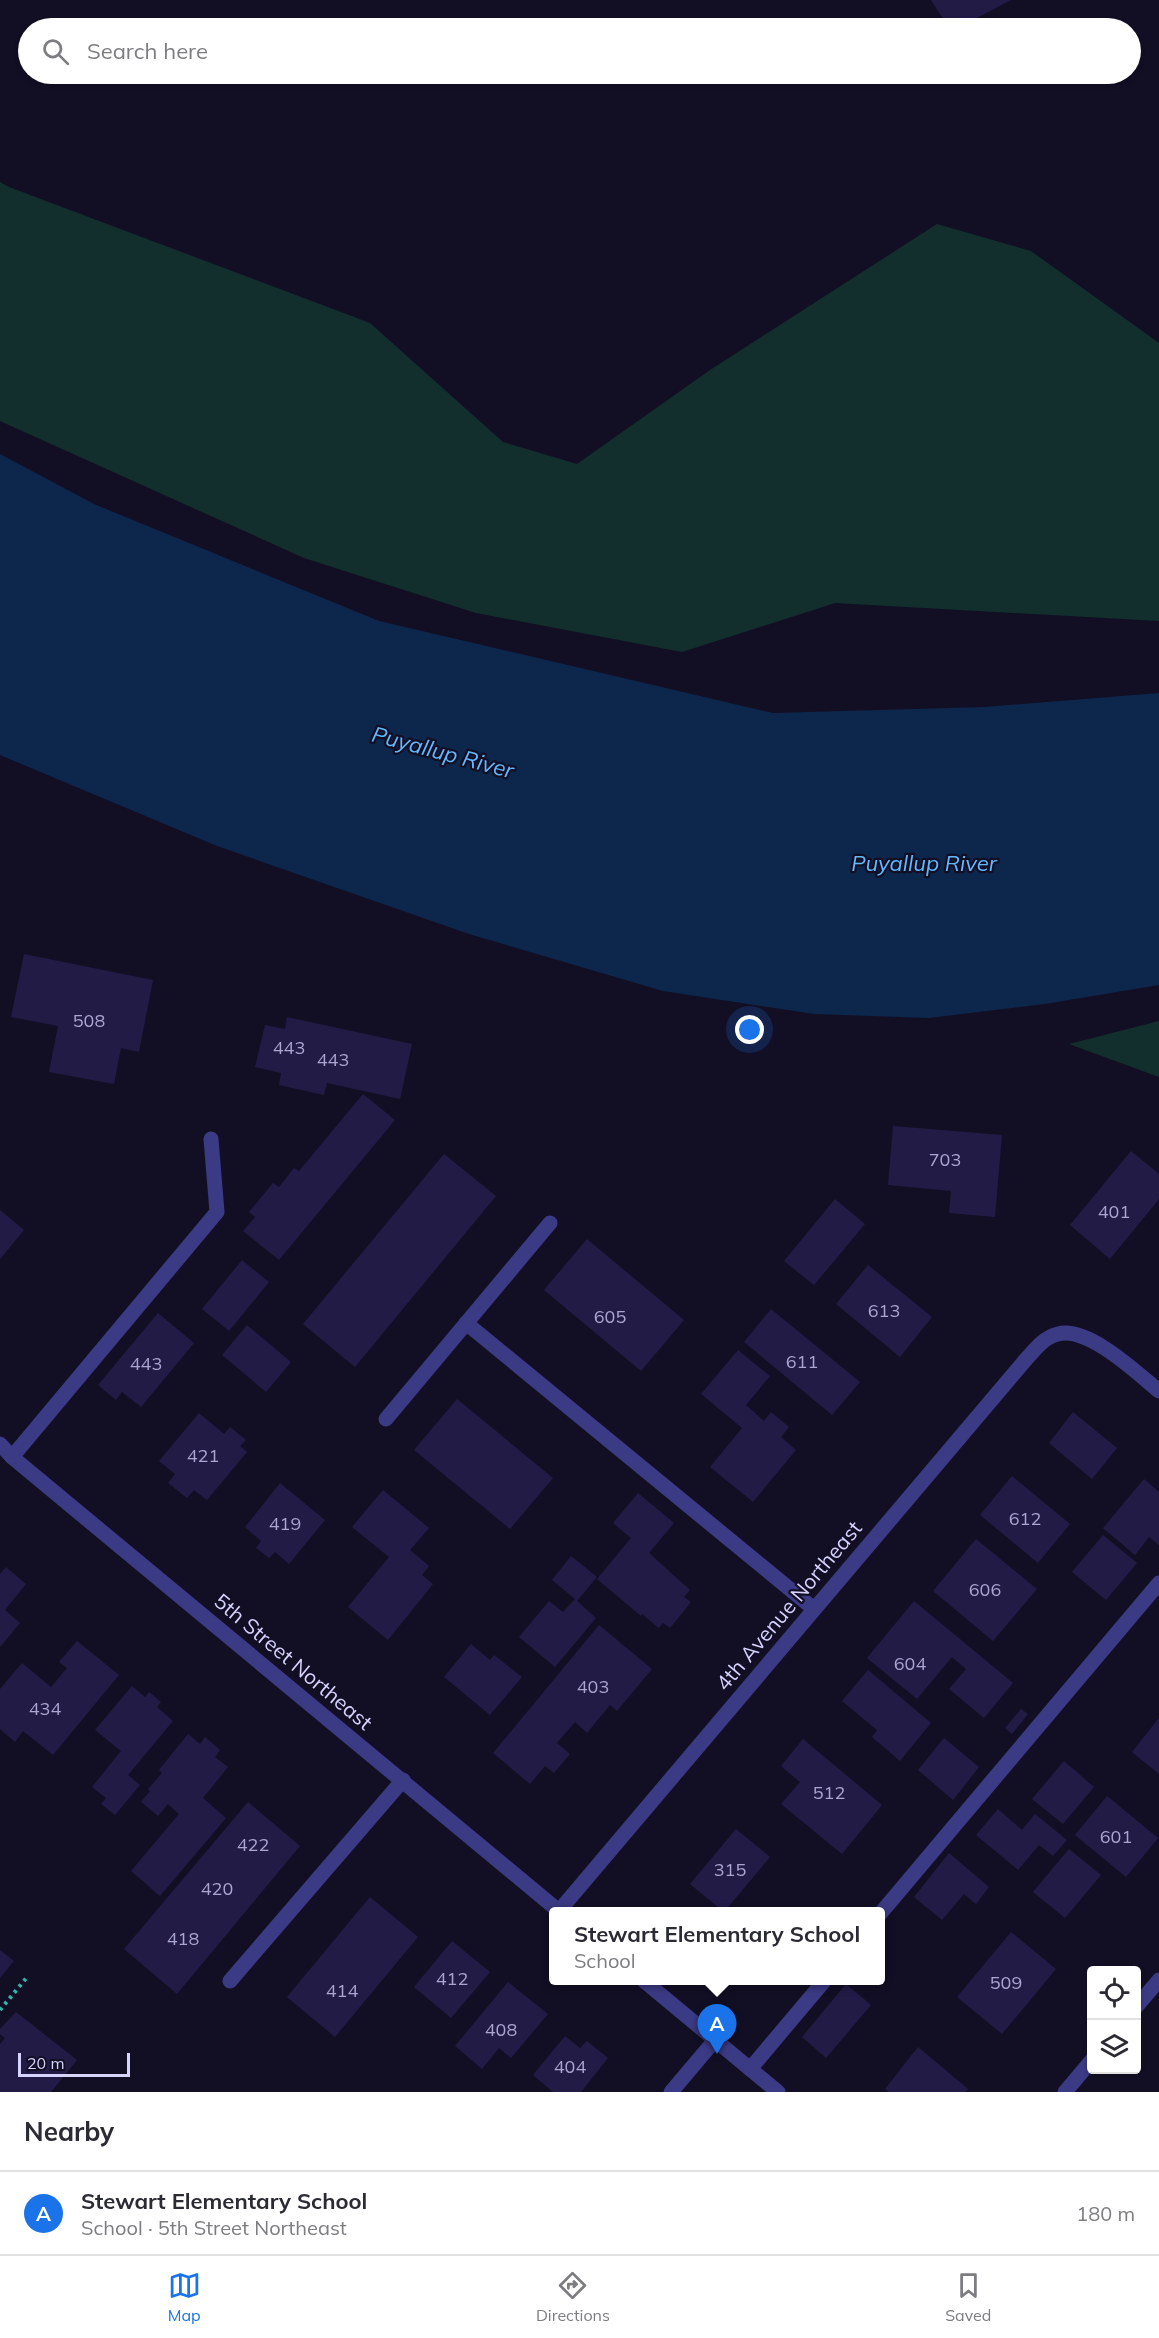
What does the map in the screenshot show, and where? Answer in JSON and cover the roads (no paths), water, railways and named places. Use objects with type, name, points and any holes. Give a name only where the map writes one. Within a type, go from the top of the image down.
[{"type":"street","points":[[12,1457],[217,1212],[211,1139]]},
{"type":"street","points":[[386,1419],[550,1223]]},
{"type":"street","points":[[466,1323],[814,1609]]},
{"type":"street","name":"4th Avenue Northeast","points":[[562,1907],[1041,1343],[1057,1334],[1071,1334],[1089,1340],[1123,1362],[1159,1391]]},
{"type":"street","name":"5th Street Northeast","points":[[0,1444],[12,1457],[554,1907]]},
{"type":"street","points":[[885,1908],[1159,1583]]},
{"type":"street","points":[[230,1981],[403,1780]]},
{"type":"street","points":[[1141,2002],[1159,1980]]},
{"type":"street","points":[[649,1985],[778,2092]]},
{"type":"street","points":[[750,2069],[821,1985]]},
{"type":"street","points":[[671,2092],[715,2040]]},
{"type":"street","points":[[1065,2092],[1087,2066]]},
{"type":"water","name":"Puyallup River","points":[[0,454],[94,504],[379,621],[773,713],[984,707],[1159,693],[1159,985],[1045,1004],[929,1018],[814,1014],[663,991],[469,934],[217,846],[0,755]]},
{"type":"place","name":"Stewart Elementary School","points":[[717,2054]]}]
